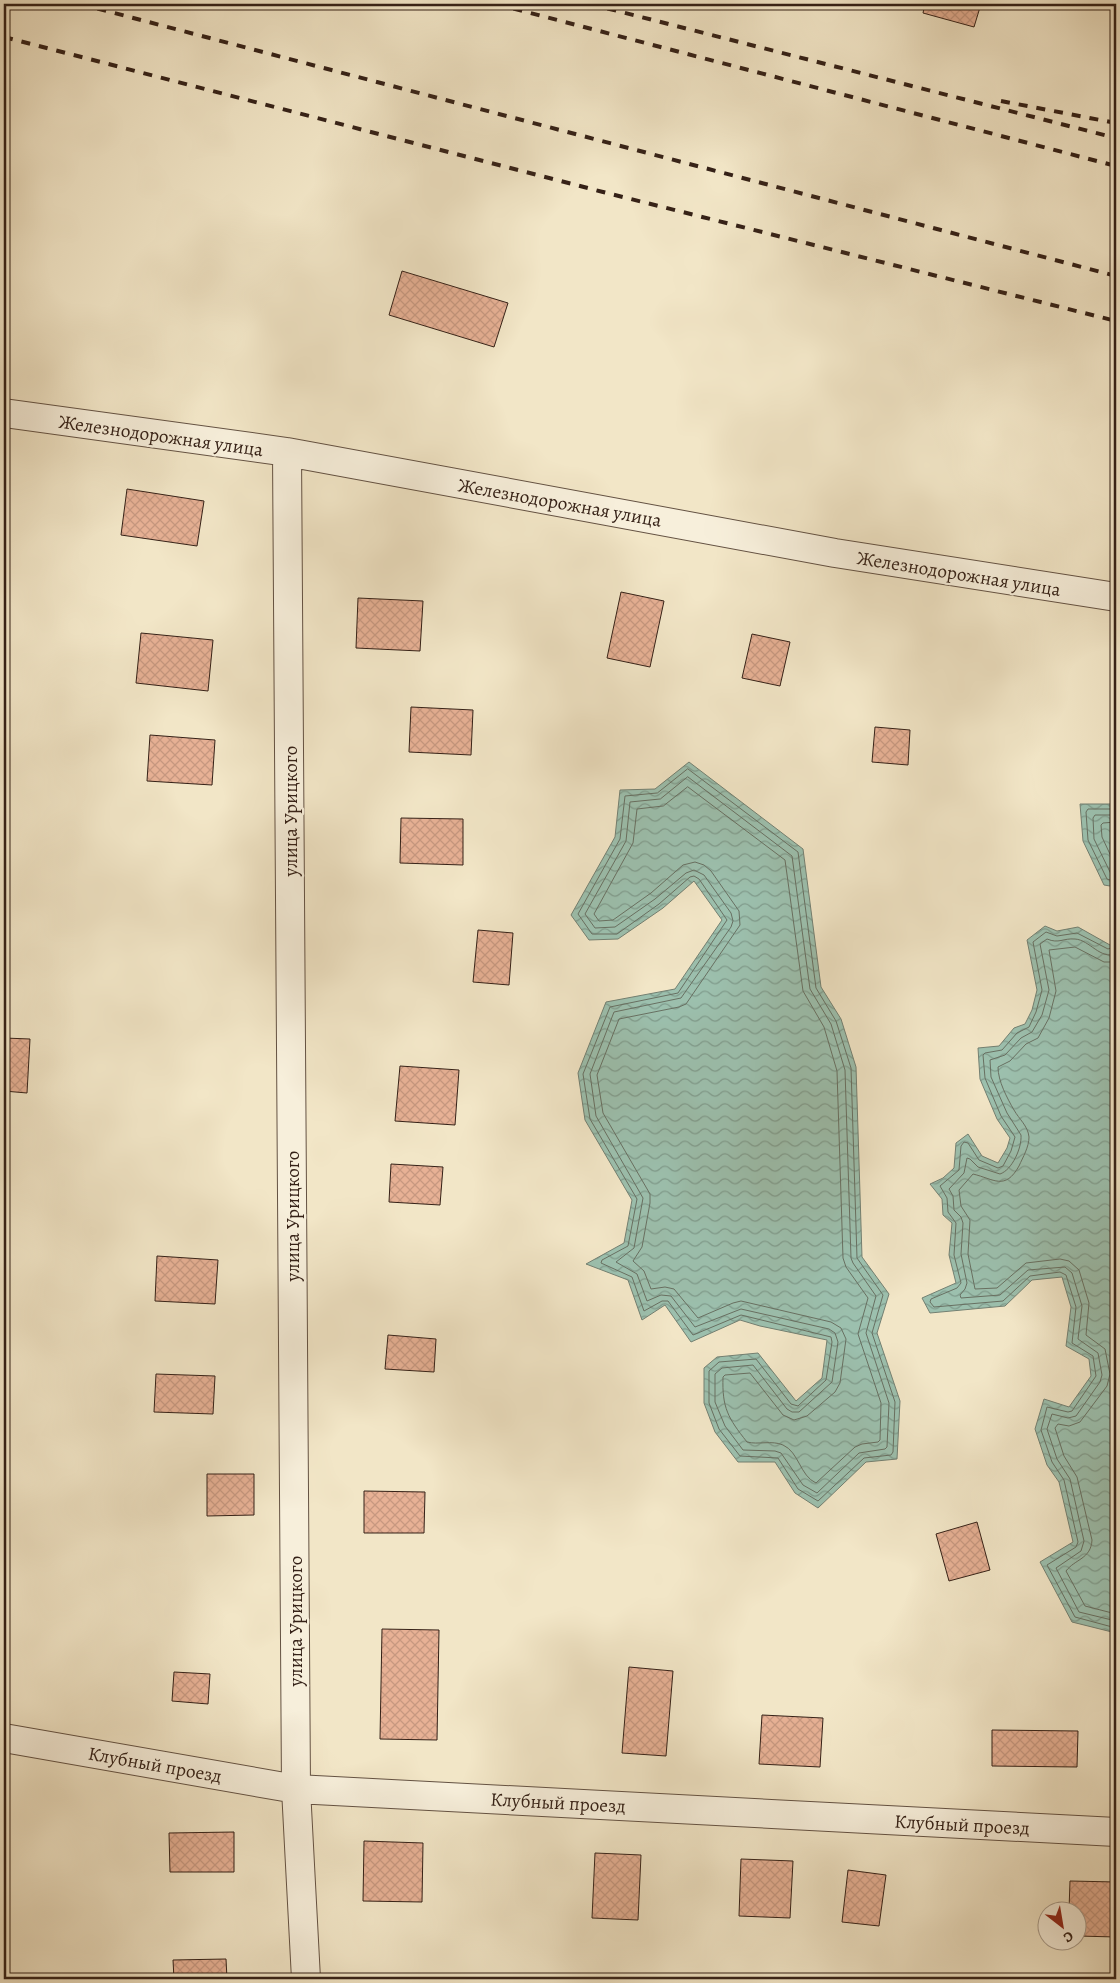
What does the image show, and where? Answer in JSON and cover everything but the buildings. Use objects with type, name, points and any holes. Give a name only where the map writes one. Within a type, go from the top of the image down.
[{"type":"street","name":"Железнодорожная улица","points":[[4,414],[287,452],[835,553],[1116,598]]},
{"type":"street","name":"улица Урицкого","points":[[287,452],[296,1789],[306,1979]]},
{"type":"street","name":"Клубный проезд","points":[[4,1738],[296,1789],[1116,1832]]},
{"type":"water","points":[[689,762],[803,849],[821,987],[841,1019],[856,1067],[862,1257],[889,1294],[877,1333],[900,1401],[897,1459],[866,1462],[818,1508],[795,1493],[775,1462],[738,1462],[715,1432],[704,1403],[704,1368],[717,1357],[758,1353],[796,1401],[822,1378],[827,1340],[740,1320],[691,1342],[665,1305],[642,1320],[628,1280],[586,1264],[624,1243],[632,1200],[585,1120],[578,1073],[606,1002],[675,989],[722,920],[694,881],[663,908],[618,939],[589,940],[571,915],[615,837],[620,790],[655,789]]},
{"type":"water","points":[[1080,804],[1116,804],[1116,887],[1104,885],[1083,841]]},
{"type":"water","points":[[1045,926],[1057,931],[1078,927],[1110,945],[1116,939],[1116,1633],[1072,1622],[1040,1562],[1073,1542],[1059,1482],[1047,1465],[1035,1429],[1044,1399],[1069,1407],[1091,1376],[1089,1359],[1066,1346],[1071,1307],[1062,1277],[1032,1280],[1005,1306],[930,1313],[922,1298],[956,1283],[949,1255],[952,1223],[943,1215],[942,1199],[930,1184],[943,1178],[954,1168],[956,1143],[968,1134],[982,1156],[998,1163],[1007,1148],[1010,1138],[997,1119],[980,1079],[978,1048],[999,1046],[1014,1028],[1025,1024],[1032,1010],[1037,990],[1027,940]]},
{"type":"railway","points":[[80,4],[1116,276]]},
{"type":"railway","points":[[496,4],[1116,166]]},
{"type":"railway","points":[[590,4],[1116,138]]},
{"type":"railway","points":[[4,37],[603,192],[1116,321]]},
{"type":"railway","points":[[1001,101],[1116,123]]}]
